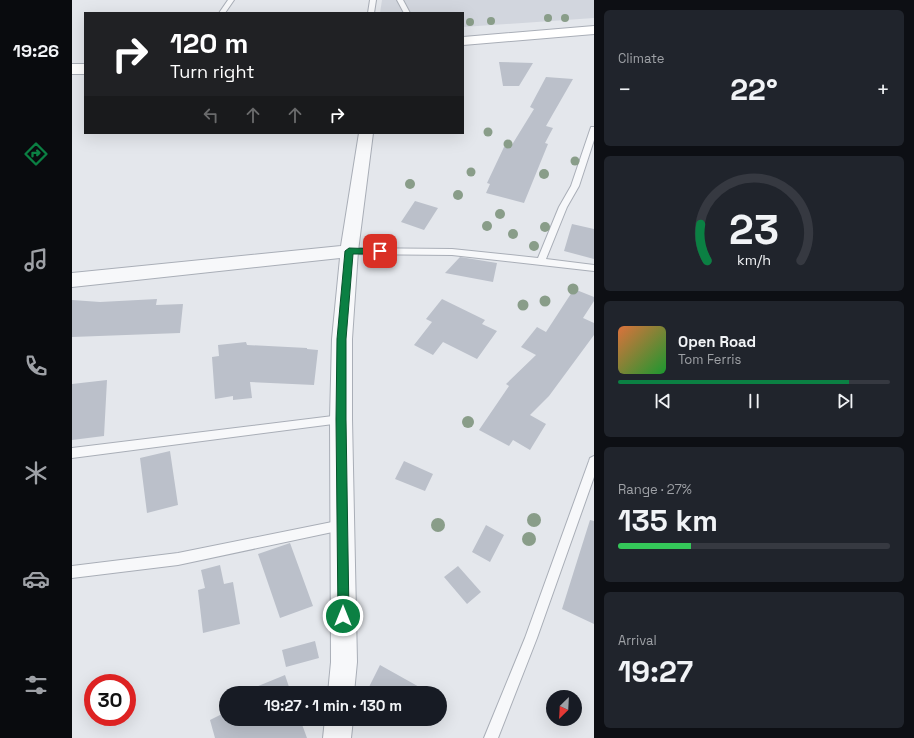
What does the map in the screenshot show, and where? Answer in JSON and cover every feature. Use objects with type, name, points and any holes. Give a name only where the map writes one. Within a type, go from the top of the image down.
[{"type":"main road","points":[[464,41],[594,30]]},
{"type":"main road","points":[[72,69],[84,69]]},
{"type":"street","points":[[342,686],[344,662],[341,419],[342,339],[349,251],[366,134]]},
{"type":"street","points":[[72,280],[349,251]]},
{"type":"street","points":[[337,738],[338,726]]},
{"type":"lane","points":[[223,12],[231,0]]},
{"type":"lane","points":[[371,12],[372,0]]},
{"type":"lane","points":[[400,0],[406,12]]},
{"type":"lane","points":[[541,261],[562,207],[575,186],[594,129]]},
{"type":"lane","points":[[349,251],[452,252],[594,268]]},
{"type":"lane","points":[[72,453],[341,419]]},
{"type":"lane","points":[[491,738],[531,638],[594,461]]},
{"type":"lane","points":[[72,572],[178,559],[342,525]]},
{"type":"shaded area","points":[[382,0],[594,0],[594,18],[464,27],[464,12],[380,12]]},
{"type":"building","points":[[499,62],[533,63],[519,86],[503,86]]},
{"type":"building","points":[[546,77],[573,79],[546,126],[553,128],[545,143],[548,144],[524,203],[486,193],[490,184],[487,183],[504,147],[510,148],[534,109],[530,107]]},
{"type":"building","points":[[415,201],[438,208],[424,230],[401,222]]},
{"type":"building","points":[[572,224],[594,229],[594,259],[564,251]]},
{"type":"building","points":[[460,257],[497,263],[493,282],[445,273]]},
{"type":"building","points":[[574,289],[594,297],[594,301],[583,318],[594,323],[594,335],[549,396],[530,415],[546,424],[530,450],[513,440],[509,446],[479,430],[509,386],[506,384],[536,355],[521,347],[537,327],[546,332]]},
{"type":"building","points":[[157,299],[156,305],[183,304],[180,333],[72,337],[72,300],[100,302]]},
{"type":"building","points":[[442,299],[485,320],[482,324],[497,331],[477,359],[443,342],[433,355],[414,345],[432,322],[426,319]]},
{"type":"building","points":[[246,342],[247,345],[307,348],[318,350],[314,385],[250,382],[252,398],[233,400],[233,396],[215,399],[212,357],[219,356],[218,345]]},
{"type":"building","points":[[107,380],[104,436],[72,440],[72,384]]},
{"type":"building","points":[[170,451],[178,505],[147,513],[140,458]]},
{"type":"building","points":[[404,461],[433,474],[425,491],[395,479]]},
{"type":"building","points":[[590,520],[594,521],[594,624],[562,609]]},
{"type":"building","points":[[486,525],[504,535],[490,562],[472,552]]},
{"type":"building","points":[[290,543],[313,606],[280,618],[258,554]]},
{"type":"building","points":[[220,565],[224,584],[233,582],[240,624],[203,633],[198,590],[205,588],[201,570]]},
{"type":"building","points":[[458,566],[481,592],[467,604],[444,577]]},
{"type":"building","points":[[315,641],[319,658],[286,667],[282,650]]},
{"type":"building","points":[[380,665],[418,686],[370,686]]},
{"type":"building","points":[[285,675],[289,686],[258,686]]},
{"type":"building","points":[[219,716],[219,726],[303,726],[307,738],[215,738],[210,720]]},
{"type":"route","points":[[343,616],[341,419],[342,339],[349,251],[380,251]]}]
